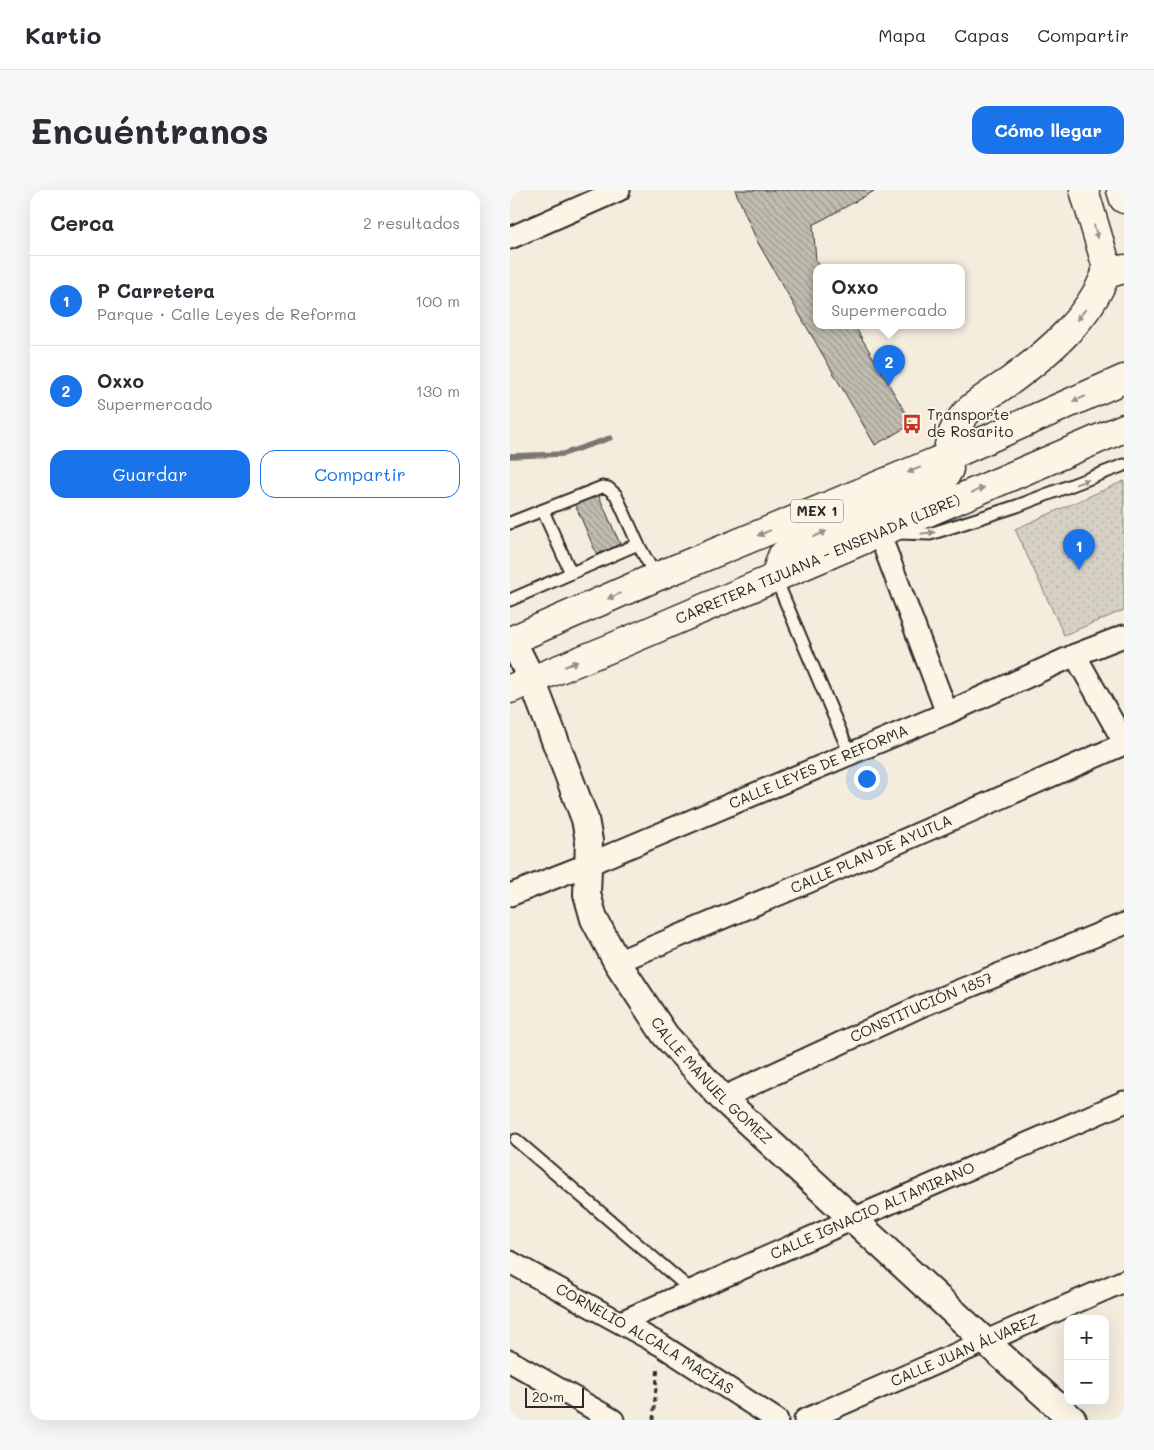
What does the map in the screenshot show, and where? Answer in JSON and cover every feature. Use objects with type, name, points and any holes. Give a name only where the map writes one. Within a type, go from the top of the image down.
[{"type":"main road","points":[[775,577],[782,556],[794,546],[935,484],[945,476],[949,469],[947,456],[951,434],[967,412],[1024,370],[1057,342],[1083,314],[1115,271],[1106,264],[1084,190]]},
{"type":"main road","points":[[1121,190],[1124,199]]},
{"type":"main road","name":"MEX 1","points":[[511,639],[1124,380]]},
{"type":"main road","name":"CARRETERA TIJUANA - ENSENADA (LIBRE)","points":[[521,684],[1124,428]]},
{"type":"street","points":[[510,238],[619,190]]},
{"type":"street","points":[[879,533],[947,713]]},
{"type":"street","name":"CALLE LEYES DE REFORMA","points":[[510,894],[589,864],[947,713],[1075,655],[1124,636]]},
{"type":"street","name":"CALLE MANUEL GOMEZ","points":[[511,639],[521,684],[585,819],[589,841],[587,894],[594,919],[617,962],[665,1035],[722,1098],[1073,1420]]},
{"type":"street","points":[[1075,655],[1124,743]]},
{"type":"street","name":"CALLE PLAN DE AYUTLA","points":[[617,962],[817,878],[1124,743]]},
{"type":"street","name":"CONSTITUCIÓN 1857","points":[[722,1098],[921,1006],[1124,924]]},
{"type":"street","name":"CALLE IGNACIO ALTAMIRANO","points":[[621,1322],[853,1218],[1124,1102]]},
{"type":"street","name":"CORNELIO ALCALA MACÍAS","points":[[510,1262],[661,1345],[777,1420]]},
{"type":"street","name":"CALLE JUAN ÁLVAREZ","points":[[805,1420],[1124,1281]]},
{"type":"street","points":[[510,1361],[613,1420]]},
{"type":"lane","points":[[879,533],[930,534],[1017,506],[1124,465]]},
{"type":"lane","points":[[510,523],[596,488],[608,488],[616,495],[638,544],[656,577]]},
{"type":"lane","points":[[543,511],[572,573]]},
{"type":"lane","points":[[510,600],[638,544]]},
{"type":"lane","points":[[775,577],[850,754]]},
{"type":"lane","points":[[516,1140],[692,1290]]},
{"type":"path","points":[[652,1420],[661,1345]]},
{"type":"shaded area","points":[[1124,481],[1124,610],[1064,635],[1015,529]]},
{"type":"building","points":[[735,190],[876,190],[813,225],[816,260],[819,264],[813,264],[813,329],[856,329],[912,424],[875,445],[757,241]]},
{"type":"building","points":[[598,494],[620,544],[597,555],[575,504]]},
{"type":"waterway","points":[[510,456],[563,454],[610,438]]},
{"type":"place","name":"Oxxo","points":[[889,386]]},
{"type":"place","name":"Transporte de Rosarito","points":[[912,424]]},
{"type":"place","name":"P Carretera","points":[[1079,570]]}]
